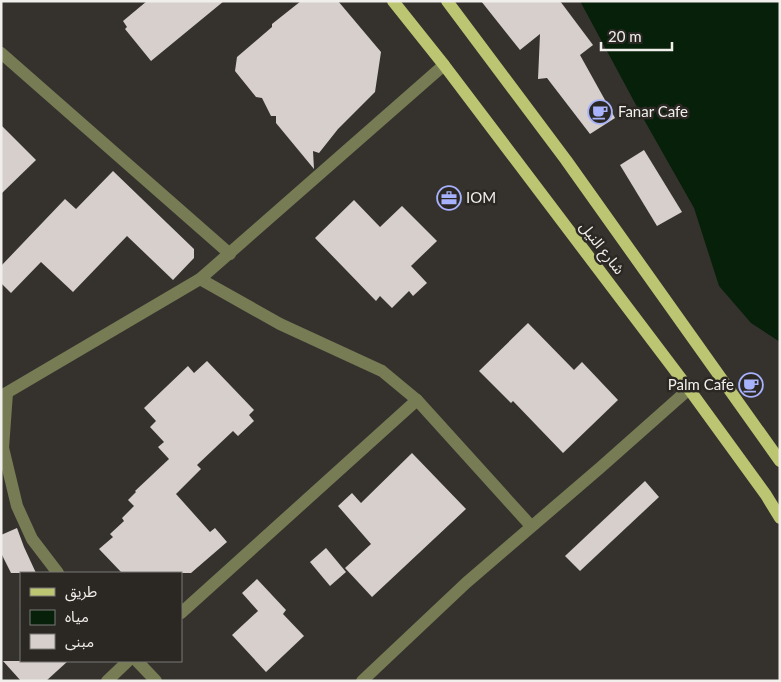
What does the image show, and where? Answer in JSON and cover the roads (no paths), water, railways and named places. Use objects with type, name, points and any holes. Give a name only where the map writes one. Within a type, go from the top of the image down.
[{"type":"main road","name":"شارع النيل","points":[[393,1],[444,65],[689,389],[766,495],[780,518]]},
{"type":"main road","name":"شارع النيل","points":[[446,1],[566,160],[780,461]]},
{"type":"street","points":[[1,53],[230,254]]},
{"type":"street","points":[[57,572],[32,539],[17,506],[3,448],[4,394],[200,279],[444,65]]},
{"type":"street","points":[[200,279],[280,324],[382,372],[417,400],[531,526]]},
{"type":"street","points":[[362,681],[466,583],[689,389]]},
{"type":"street","points":[[182,611],[417,400]]},
{"type":"street","points":[[107,681],[127,662]]},
{"type":"street","points":[[138,662],[156,681]]},
{"type":"water","points":[[580,1],[780,1],[780,342],[751,323],[719,286],[694,208]]},
{"type":"place","name":"Fanar Cafe","points":[[600,112]]},
{"type":"place","name":"IOM","points":[[449,198]]},
{"type":"place","name":"Palm Cafe","points":[[751,385]]}]
